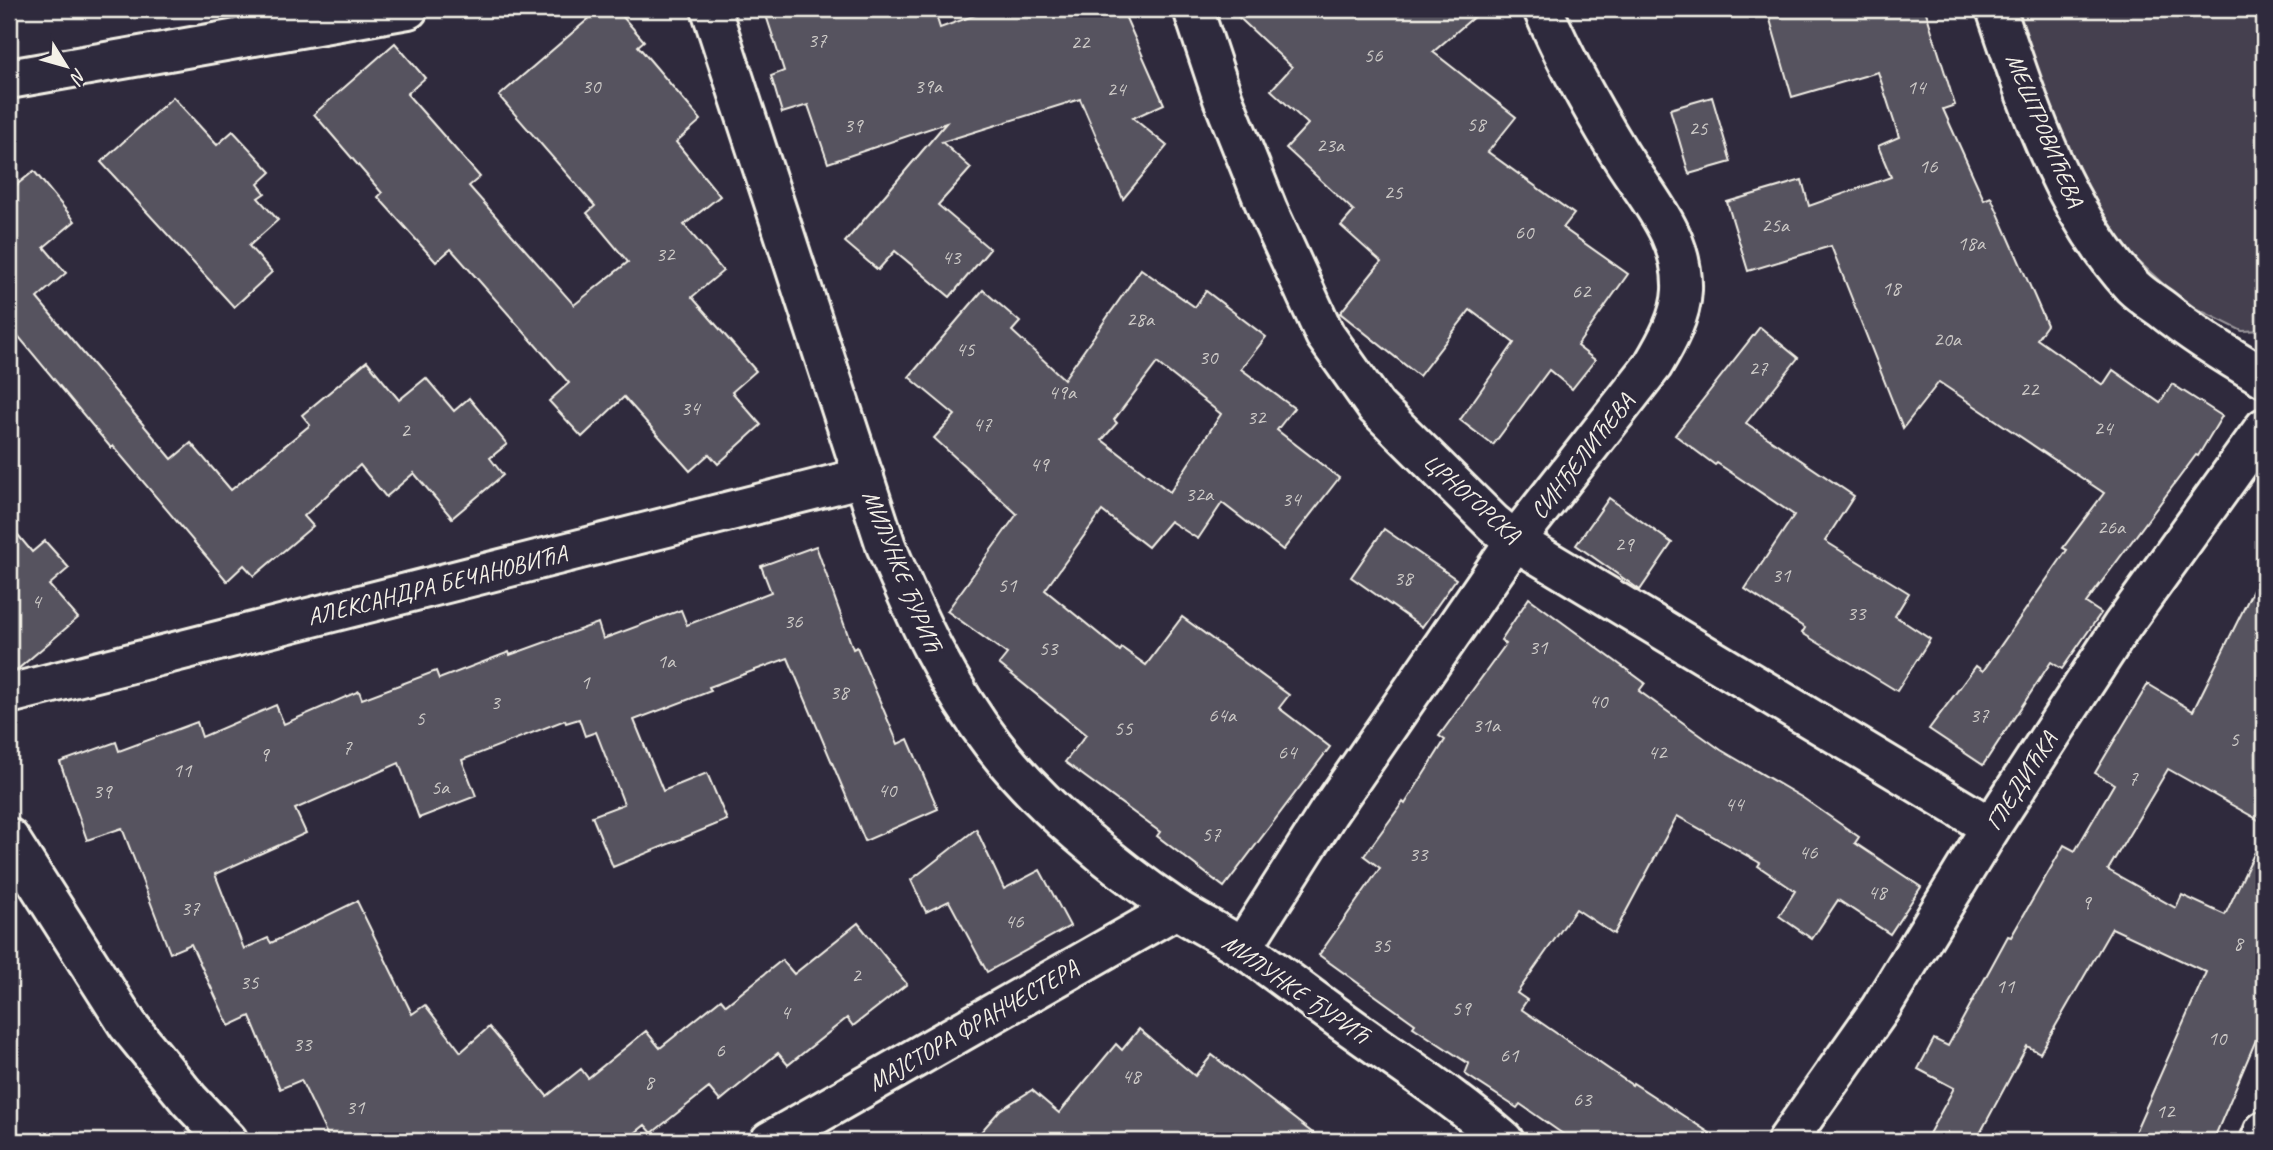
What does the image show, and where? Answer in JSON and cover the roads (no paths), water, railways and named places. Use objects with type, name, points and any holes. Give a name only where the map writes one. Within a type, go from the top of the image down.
[{"type":"street","points":[[9,79],[408,9]]},
{"type":"street","name":"МИЛУНКЕ ЂУРИЋ","points":[[711,9],[886,546],[940,666],[994,747],[1031,789],[1082,835],[1176,909],[1242,947],[1425,1079],[1504,1141]]},
{"type":"street","name":"ЦРНОГОРСКА","points":[[1193,9],[1223,99],[1268,211],[1325,334],[1376,407],[1493,523],[1515,541],[1991,827]]},
{"type":"street","name":"СИНЂЕЛИЋЕВА","points":[[1242,947],[1328,813],[1515,541],[1653,365],[1677,315],[1682,291],[1674,240],[1663,217],[1620,155],[1583,92],[1543,9]]},
{"type":"street","name":"МЕШТРОВИЋЕВА","points":[[1996,9],[2043,139],[2073,203],[2095,239],[2134,288],[2219,351],[2264,377]]},
{"type":"street","name":"ГЛЕДИЋКА","points":[[1787,1141],[1880,1009],[1991,827],[2122,626],[2264,428]]},
{"type":"street","name":"АЛЕКСАНДРА БЕЧАНОВИЋА","points":[[9,694],[864,477]]},
{"type":"street","points":[[9,838],[128,1025],[188,1100],[228,1141]]},
{"type":"street","name":"МАЈСТОРА ФРАНЧЕСТЕРА","points":[[770,1141],[1176,909]]},
{"type":"street","points":[[2260,1141],[2264,1131]]}]
